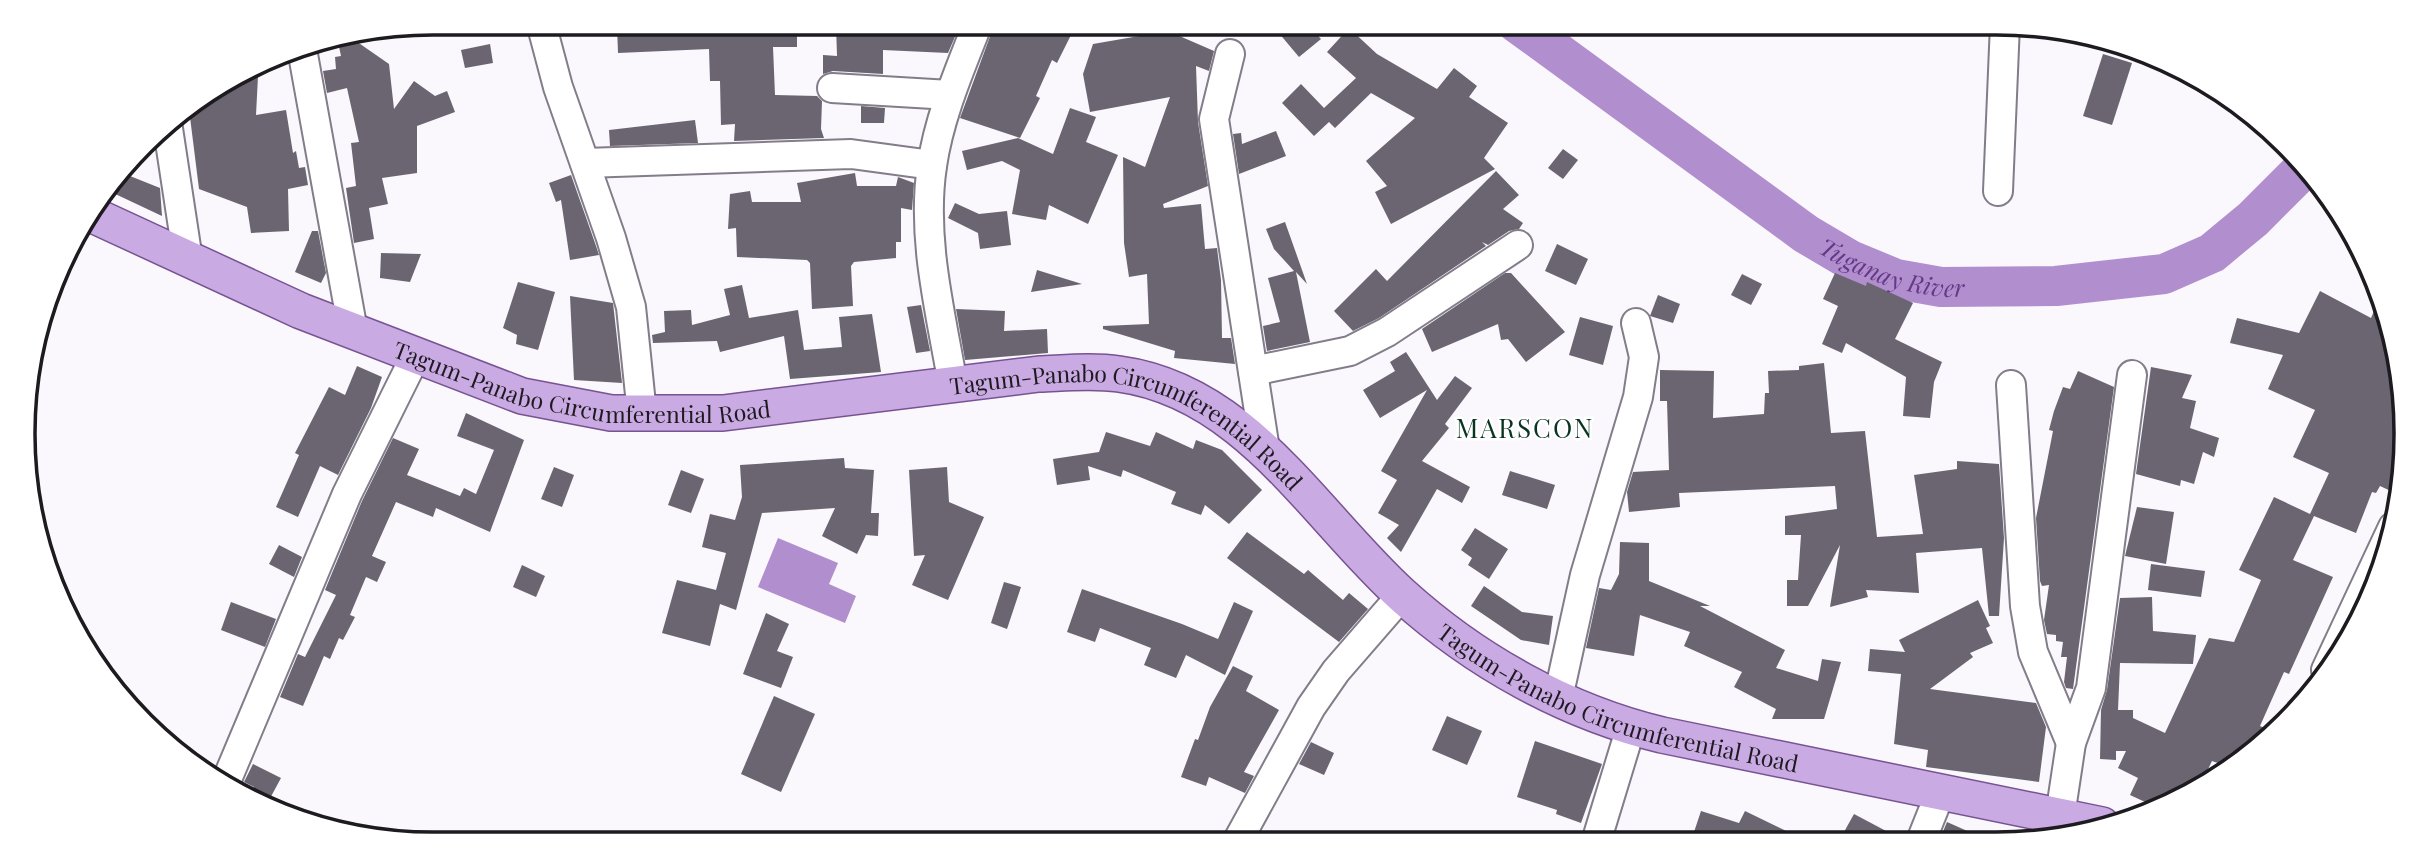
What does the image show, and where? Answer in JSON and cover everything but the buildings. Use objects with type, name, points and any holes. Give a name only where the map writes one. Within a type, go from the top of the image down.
[{"type":"main road","name":"Tagum-Panabo Circumferential Road","points":[[98,218],[188,260],[353,331],[522,396],[577,409],[642,415],[723,413],[1039,374],[1119,374],[1158,384],[1191,398],[1265,450],[1402,595],[1485,658],[1558,698],[1631,727],[2085,821]]},
{"type":"street","points":[[544,35],[558,87],[631,307],[642,415]]},
{"type":"street","points":[[953,385],[929,235],[932,165],[950,95],[973,35]]},
{"type":"street","points":[[1998,191],[2005,35]]},
{"type":"street","points":[[1230,54],[1214,119],[1265,450]]},
{"type":"street","points":[[303,57],[353,331]]},
{"type":"street","points":[[832,88],[950,95]]},
{"type":"street","points":[[169,136],[188,260]]},
{"type":"street","points":[[585,163],[851,154],[932,165]]},
{"type":"street","points":[[1253,371],[1350,351],[1387,332],[1518,245]]},
{"type":"street","points":[[1558,698],[1585,575],[1638,397],[1644,357],[1636,323]]},
{"type":"street","points":[[229,776],[347,494],[416,355]]},
{"type":"street","points":[[2060,816],[2071,743],[2091,688],[2133,375]]},
{"type":"street","points":[[2011,385],[2025,606],[2033,652],[2071,743]]},
{"type":"street","points":[[1242,832],[1311,707],[1336,671],[1402,595]]},
{"type":"street","points":[[1599,832],[1631,727]]},
{"type":"street","points":[[1925,832],[1941,792]]},
{"type":"shaded area","points":[[778,538],[838,563],[829,584],[856,596],[845,623],[758,587]]},
{"type":"waterway","name":"Tuganay River","points":[[1533,35],[1806,234],[1850,260],[1896,279],[1941,287],[2056,286],[2164,274],[2212,253],[2253,219],[2298,174]]},
{"type":"district","name":"MARSCON","points":[[1525,427]]}]
